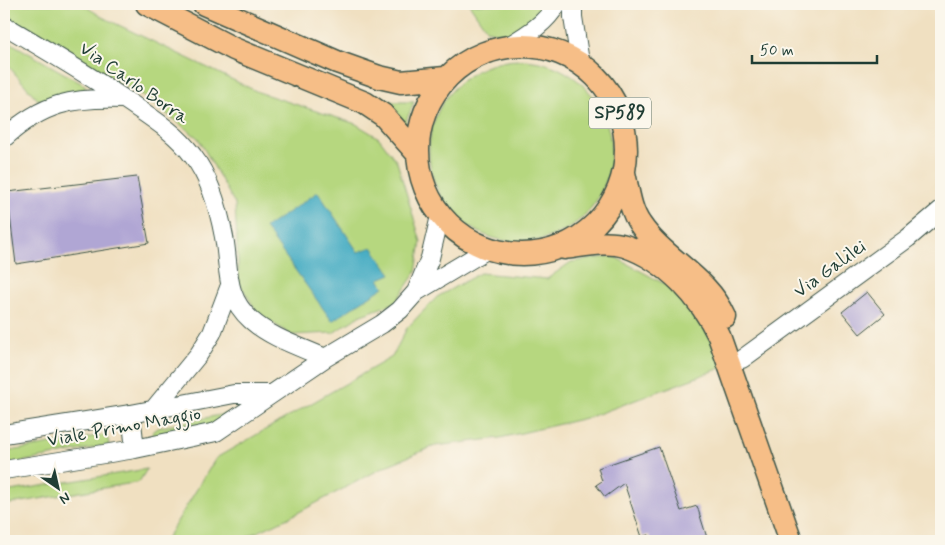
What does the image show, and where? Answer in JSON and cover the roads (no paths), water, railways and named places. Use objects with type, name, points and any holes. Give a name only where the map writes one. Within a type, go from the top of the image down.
[{"type":"main road","points":[[147,4],[234,49],[365,104],[383,115],[417,152]]},
{"type":"main road","points":[[204,4],[258,29],[379,77],[401,82],[445,78]]},
{"type":"main road","name":"SP589","points":[[791,541],[723,345],[709,314],[681,283],[659,263],[624,245],[604,244],[556,249],[533,254],[510,254],[488,249],[462,236],[440,216],[423,186],[417,152],[419,126],[429,100],[445,78],[464,62],[486,51],[510,45],[535,45],[558,51],[580,62],[604,84],[620,111],[626,142],[624,173],[631,206],[639,224],[709,290],[722,310],[742,359],[807,541]]},
{"type":"main road","name":"SP589","points":[[556,249],[576,239],[598,222],[614,199],[624,173]]},
{"type":"street","points":[[510,45],[532,32],[551,14],[557,4]]},
{"type":"street","points":[[573,4],[573,17],[580,62]]},
{"type":"street","name":"Via Carlo Borra","points":[[4,25],[92,76],[173,133],[198,163],[210,184],[224,236],[230,288],[239,306],[252,321],[270,333],[325,358]]},
{"type":"street","points":[[4,138],[34,114],[56,105],[88,98],[124,99]]},
{"type":"street","name":"Via Galilei","points":[[742,359],[908,238],[941,210]]},
{"type":"street","points":[[416,292],[430,258],[440,216]]},
{"type":"street","points":[[416,292],[488,249]]},
{"type":"street","name":"Via Carlo Borra","points":[[153,410],[199,354],[212,333],[230,288]]},
{"type":"street","name":"Viale Primo Maggio","points":[[4,470],[135,449],[216,432],[325,358],[382,324],[400,310],[416,292]]},
{"type":"street","name":"Viale Primo Maggio","points":[[4,434],[131,414],[234,394],[271,394]]},
{"type":"street","points":[[131,414],[135,449]]},
{"type":"water","points":[[318,192],[358,252],[372,247],[391,274],[379,279],[384,287],[332,321],[265,228]]}]
